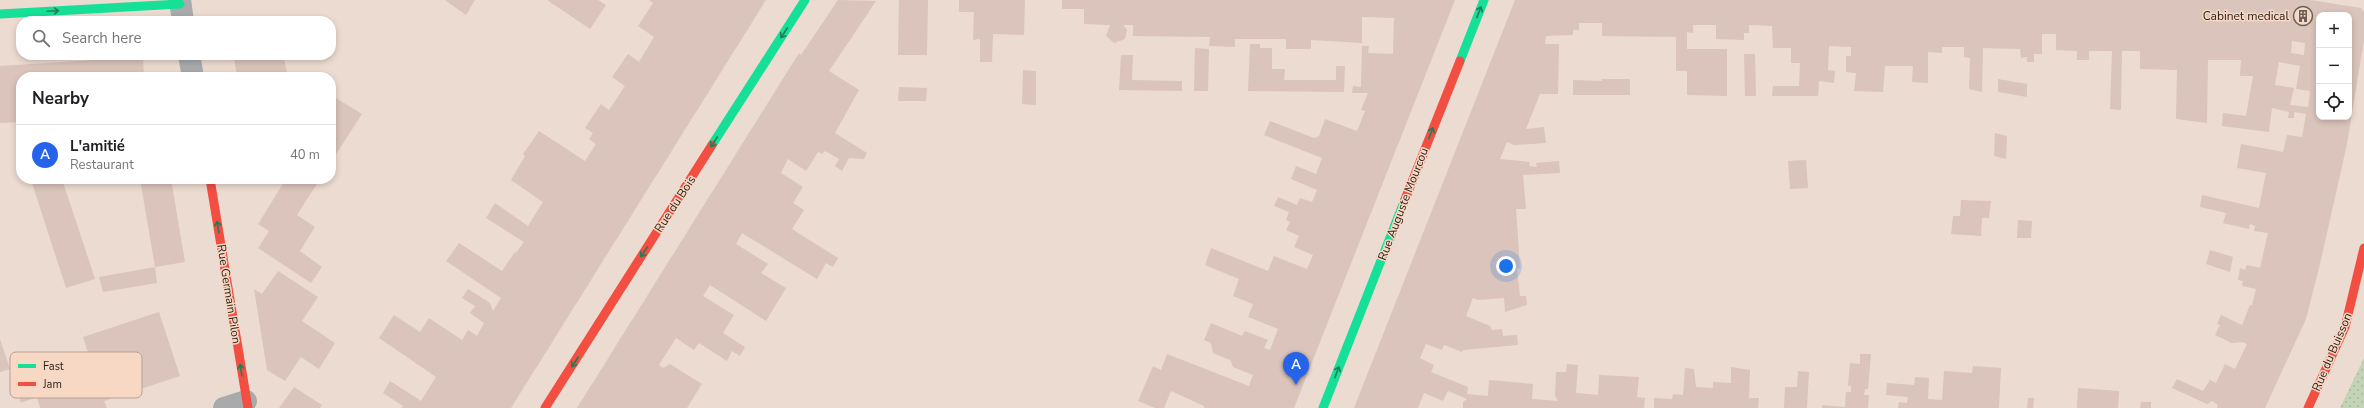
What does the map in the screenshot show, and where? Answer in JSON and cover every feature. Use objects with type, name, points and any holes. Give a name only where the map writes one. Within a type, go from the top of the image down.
[{"type":"street","name":"Rue du Bois","points":[[545,408],[805,0]]},
{"type":"street","name":"Rue Auguste Mourcou","points":[[1323,408],[1484,0]]},
{"type":"street","points":[[0,14],[181,8]]},
{"type":"street","points":[[190,60],[192,72]]},
{"type":"street","name":"Rue Germain Pilon","points":[[211,184],[247,404]]},
{"type":"street","name":"Rue du Buisson","points":[[2308,408],[2345,327],[2364,248]]},
{"type":"street","points":[[224,408],[247,404]]},
{"type":"green space","points":[[2364,358],[2364,408],[2340,408]]},
{"type":"building","points":[[445,0],[475,0],[466,15]]},
{"type":"building","points":[[547,0],[598,0],[606,5],[590,29]]},
{"type":"building","points":[[649,0],[766,0],[511,408],[402,408],[403,406],[383,393],[390,381],[421,401],[436,377],[379,338],[394,315],[420,332],[429,318],[462,340],[468,330],[477,336],[484,323],[470,313],[475,306],[462,298],[468,289],[490,303],[493,311],[501,298],[446,261],[459,243],[502,271],[515,252],[516,253],[524,242],[486,218],[495,203],[528,226],[543,202],[511,180],[525,156],[523,154],[539,131],[585,161],[596,144],[589,139],[593,133],[585,128],[601,104],[609,110],[625,86],[612,77],[628,54],[639,62],[654,37],[638,26],[653,3]]},
{"type":"building","points":[[838,0],[876,1],[829,71],[859,90],[835,133],[867,153],[864,159],[849,158],[842,171],[835,166],[839,159],[825,151],[822,154],[818,152],[806,171],[788,159],[781,173],[803,187],[793,203],[804,210],[792,229],[838,258],[833,267],[826,263],[817,279],[742,233],[736,244],[768,264],[761,273],[786,288],[766,321],[710,285],[703,296],[734,315],[723,333],[745,347],[740,356],[732,351],[727,361],[699,343],[694,350],[676,338],[659,365],[663,368],[670,364],[702,384],[687,408],[577,408],[799,53],[801,55]]},
{"type":"building","points":[[899,0],[928,0],[927,55],[898,55]]},
{"type":"building","points":[[959,0],[1025,0],[1024,35],[993,34],[992,62],[980,62],[980,39],[973,40],[974,12],[959,12]]},
{"type":"building","points":[[1062,0],[1455,0],[1294,408],[1204,408],[1204,406],[1171,391],[1164,408],[1155,408],[1138,401],[1153,366],[1161,370],[1167,354],[1249,386],[1253,375],[1233,367],[1230,360],[1213,353],[1211,343],[1204,340],[1211,323],[1242,336],[1245,331],[1268,340],[1264,348],[1270,350],[1278,329],[1248,317],[1253,304],[1233,296],[1239,279],[1205,265],[1211,248],[1268,271],[1274,256],[1307,269],[1313,255],[1294,247],[1299,236],[1286,230],[1290,222],[1286,220],[1289,212],[1274,206],[1278,197],[1297,205],[1300,198],[1312,202],[1317,190],[1291,179],[1296,166],[1316,174],[1322,158],[1264,135],[1270,121],[1314,138],[1319,136],[1325,119],[1357,131],[1365,111],[1361,110],[1368,93],[1352,93],[1353,86],[1361,87],[1362,46],[1369,46],[1368,53],[1393,54],[1394,18],[1362,17],[1362,43],[1311,40],[1311,49],[1286,49],[1286,39],[1235,39],[1235,47],[1209,46],[1210,37],[1133,36],[1133,25],[1123,25],[1127,30],[1125,39],[1114,43],[1106,36],[1110,25],[1084,24],[1084,9],[1062,9]]},
{"type":"building","points":[[1515,0],[2310,0],[2361,8],[2364,12],[2364,40],[2352,113],[2352,12],[2316,12],[2316,120],[2351,120],[2347,144],[2320,264],[2306,319],[2265,408],[2217,408],[2218,405],[2212,401],[2207,404],[2172,388],[2177,379],[2203,391],[2210,380],[2216,383],[2225,364],[2235,369],[2247,344],[2242,342],[2232,343],[2215,335],[2220,325],[2217,324],[2221,315],[2242,325],[2250,305],[2252,305],[2256,289],[2242,286],[2243,281],[2238,280],[2240,268],[2245,270],[2247,265],[2260,268],[2268,233],[2254,231],[2255,226],[2250,224],[2249,229],[2223,223],[2226,213],[2200,207],[2202,195],[2259,208],[2266,173],[2237,168],[2241,144],[2283,152],[2287,135],[2302,137],[2306,114],[2294,112],[2294,118],[2288,118],[2289,112],[2272,108],[2269,132],[2222,126],[2223,113],[2246,116],[2253,76],[2240,76],[2241,60],[2208,60],[2207,123],[2176,119],[2177,70],[2140,69],[2140,51],[2122,51],[2121,110],[2110,109],[2112,51],[2089,51],[2089,60],[2077,60],[2077,51],[2056,50],[2056,34],[2042,34],[2042,54],[2034,54],[2034,62],[2027,62],[2027,57],[2021,58],[2020,49],[1983,48],[1982,92],[1969,89],[1970,58],[1964,57],[1964,47],[1942,47],[1942,53],[1928,52],[1928,83],[1912,82],[1913,66],[1885,66],[1883,92],[1854,91],[1856,73],[1846,72],[1846,56],[1851,56],[1851,47],[1829,46],[1828,70],[1835,71],[1834,83],[1819,81],[1818,96],[1772,96],[1773,86],[1799,86],[1800,63],[1791,63],[1791,48],[1773,48],[1772,26],[1749,25],[1749,33],[1744,33],[1744,40],[1716,39],[1716,25],[1693,25],[1693,33],[1687,32],[1687,49],[1727,49],[1727,96],[1687,95],[1687,71],[1676,71],[1676,37],[1602,36],[1602,23],[1579,23],[1579,30],[1573,30],[1573,35],[1546,36],[1545,44],[1559,44],[1558,94],[1540,94],[1526,129],[1544,127],[1546,143],[1514,145],[1507,142],[1500,159],[1530,162],[1529,166],[1537,167],[1536,163],[1559,161],[1560,173],[1523,175],[1526,209],[1516,209],[1520,268],[1517,269],[1520,296],[1526,296],[1527,305],[1505,312],[1504,298],[1478,300],[1473,298],[1466,316],[1490,326],[1492,330],[1502,329],[1503,336],[1517,335],[1518,345],[1463,350],[1462,352],[1444,345],[1442,350],[1426,344],[1420,358],[1434,365],[1431,372],[1468,387],[1467,394],[1488,396],[1489,380],[1533,384],[1532,399],[1558,401],[1555,396],[1556,372],[1566,372],[1567,364],[1578,365],[1576,393],[1598,395],[1599,375],[1639,377],[1637,397],[1645,398],[1644,408],[1463,408],[1463,402],[1467,399],[1448,391],[1443,401],[1424,393],[1418,408],[1354,408]],"holes":[[[2292,41],[2305,43],[2304,55],[2291,53]],[[2279,62],[2300,66],[2296,89],[2310,91],[2308,107],[2290,105],[2294,88],[2275,85]]]},
{"type":"building","points":[[1250,44],[1260,44],[1260,48],[1272,48],[1272,69],[1285,69],[1284,80],[1336,80],[1336,66],[1345,66],[1344,92],[1248,91]]},
{"type":"building","points":[[1195,48],[1209,49],[1208,91],[1194,91]]},
{"type":"building","points":[[1744,54],[1755,54],[1756,96],[1745,96]]},
{"type":"building","points":[[1121,55],[1133,55],[1132,80],[1182,81],[1182,91],[1119,90]]},
{"type":"building","points":[[95,60],[143,60],[144,72],[16,72],[16,122],[0,123],[0,66]]},
{"type":"building","points":[[234,60],[284,60],[287,72],[236,72]]},
{"type":"building","points":[[1023,70],[1036,71],[1036,105],[1022,104]]},
{"type":"building","points":[[1601,79],[1630,79],[1630,95],[1573,95],[1573,80],[1602,81]]},
{"type":"building","points":[[1998,79],[2027,84],[2027,97],[1998,92]]},
{"type":"building","points":[[899,87],[927,88],[926,101],[898,101]]},
{"type":"building","points":[[336,98],[362,114],[336,154]]},
{"type":"building","points":[[1995,133],[2007,136],[2006,159],[1994,156]]},
{"type":"building","points":[[1806,160],[1808,188],[1790,189],[1788,161]]},
{"type":"building","points":[[32,184],[64,184],[95,279],[66,288]]},
{"type":"building","points":[[141,184],[172,184],[185,262],[155,267]]},
{"type":"building","points":[[283,184],[317,184],[297,215],[315,227],[300,251],[322,267],[311,283],[258,248],[269,231],[258,224]]},
{"type":"building","points":[[1961,200],[1991,201],[1989,218],[1982,218],[1981,236],[1951,234],[1953,216],[1960,216]]},
{"type":"building","points":[[2018,220],[2032,221],[2031,238],[2017,238]]},
{"type":"building","points":[[2210,250],[2233,257],[2230,272],[2206,264]]},
{"type":"building","points":[[155,267],[157,283],[103,292],[99,277]]},
{"type":"building","points":[[278,271],[318,297],[302,321],[335,343],[319,369],[301,357],[285,381],[267,370],[254,289],[262,294]]},
{"type":"building","points":[[159,312],[180,376],[142,388],[142,352],[88,352],[83,337]]},
{"type":"building","points":[[0,339],[10,369],[0,372]]},
{"type":"building","points":[[1860,354],[1871,354],[1868,389],[1865,389],[1864,395],[1869,395],[1868,408],[1822,408],[1822,405],[1845,407],[1846,392],[1851,392],[1851,386],[1848,386],[1850,363],[1860,364]]},
{"type":"building","points":[[1973,366],[2001,368],[1999,408],[1898,408],[1899,402],[1907,403],[1908,397],[1886,395],[1887,383],[1914,385],[1915,377],[1929,378],[1928,399],[1942,400],[1944,371],[1972,373]]},
{"type":"building","points":[[1731,367],[1750,370],[1749,398],[1759,398],[1758,408],[1654,408],[1654,398],[1672,399],[1673,394],[1683,395],[1685,368],[1694,369],[1696,387],[1713,388],[1713,382],[1731,383]]},
{"type":"building","points":[[1798,371],[1809,372],[1807,408],[1784,408],[1785,387],[1797,387]]},
{"type":"building","points":[[294,387],[322,405],[320,408],[279,408]]},
{"type":"building","points":[[2078,388],[2119,391],[2118,408],[2077,408]]},
{"type":"building","points":[[19,398],[34,398],[21,403]]},
{"type":"building","points":[[37,398],[113,398],[104,401],[107,408],[40,408]]},
{"type":"building","points":[[2028,398],[2034,398],[2033,408],[2027,408]]},
{"type":"building","points":[[2141,402],[2151,402],[2151,408],[2140,408]]},
{"type":"traffic: fast","points":[[712,145],[805,0]]},
{"type":"traffic: fast","points":[[1460,61],[1484,0]]},
{"type":"traffic: fast","points":[[0,14],[180,4]]},
{"type":"traffic: fast","points":[[1323,408],[1404,202]]},
{"type":"traffic: jam","points":[[1404,202],[1460,61]]},
{"type":"traffic: jam","points":[[545,408],[712,145]]},
{"type":"traffic: jam","points":[[211,184],[248,408]]},
{"type":"traffic: jam","points":[[2308,408],[2345,327],[2364,248]]},
{"type":"place","name":"Cabinet medical","points":[[2303,16]]},
{"type":"place","name":"L'amitié","points":[[1296,385]]}]
